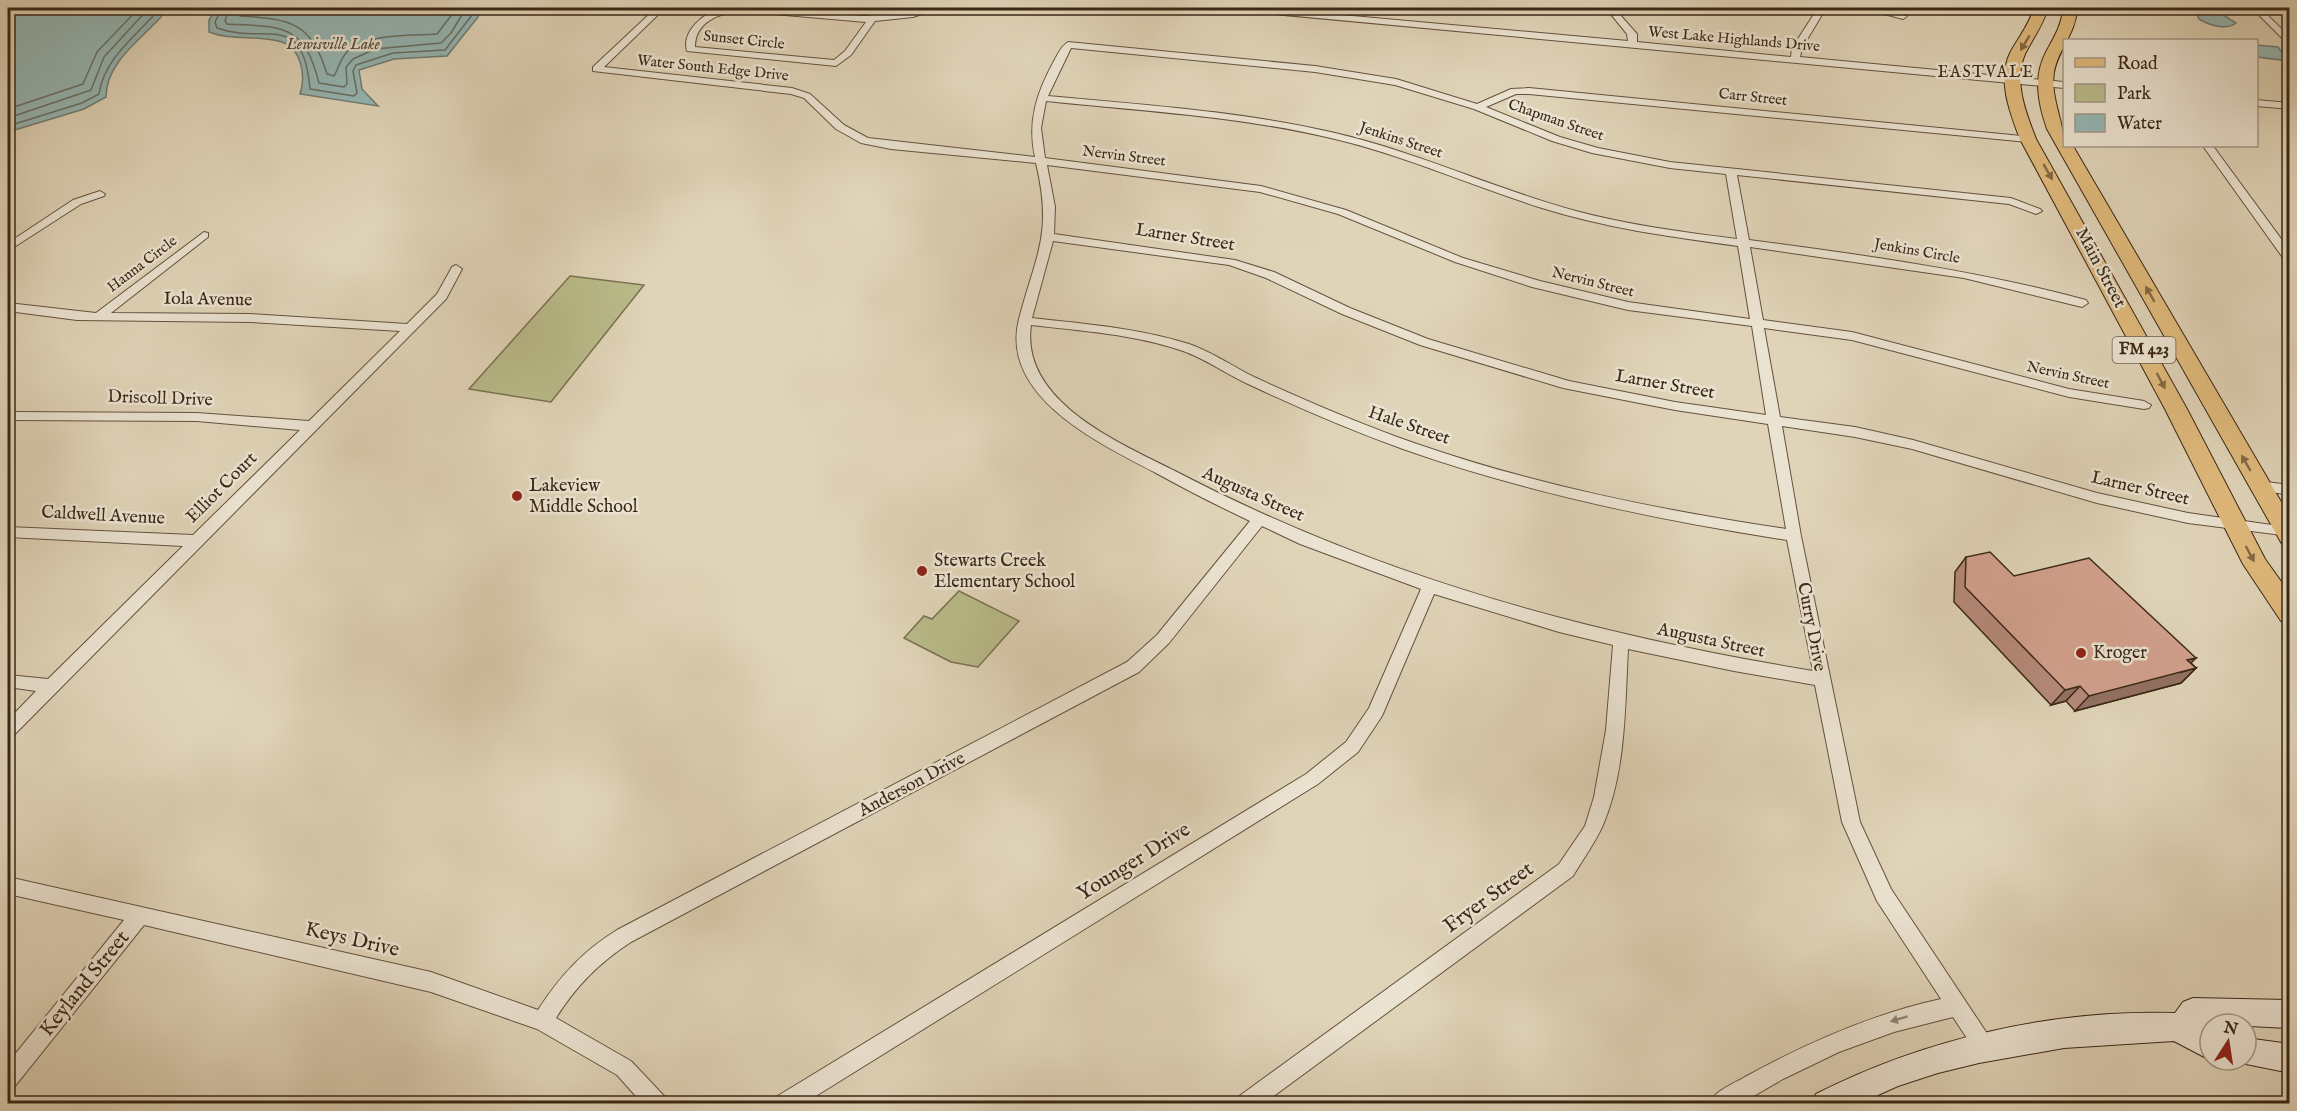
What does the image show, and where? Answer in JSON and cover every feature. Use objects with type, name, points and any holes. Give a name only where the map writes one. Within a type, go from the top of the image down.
[{"type":"main road","name":"Main Street","points":[[2041,8],[2036,24],[2017,56],[2014,80],[2016,111],[2028,139],[2176,409],[2255,564],[2289,614]]},
{"type":"main road","name":"Main Street","points":[[2063,145],[2046,104],[2054,84],[2052,55],[2065,35],[2070,8]]},
{"type":"main road","name":"Main Street","points":[[2064,147],[2288,535]]},
{"type":"main road","points":[[2181,1028],[2193,1012],[2289,1014]]},
{"type":"main road","points":[[1827,1104],[1846,1092],[1907,1070],[1985,1048],[2078,1032],[2181,1028],[2198,1039]]},
{"type":"main road","points":[[2258,1054],[2289,1059]]},
{"type":"street","name":"Water South Edge Drive","points":[[661,8],[596,69],[620,81],[641,76],[792,91],[807,96],[850,134],[891,146],[1043,161]]},
{"type":"street","name":"Sunset Circle","points":[[740,8],[871,21],[849,53],[836,63],[697,51],[690,49],[689,44],[691,36],[709,16],[726,9],[740,8]]},
{"type":"street","points":[[871,21],[907,16],[936,8]]},
{"type":"street","name":"West Lake Highlands Drive","points":[[1242,8],[2054,84]]},
{"type":"street","points":[[1610,8],[1632,34],[1633,44]]},
{"type":"street","points":[[1795,60],[1797,48],[1821,8]]},
{"type":"street","points":[[1866,8],[1903,16]]},
{"type":"street","points":[[2256,8],[2289,43]]},
{"type":"street","name":"Augusta Street","points":[[1068,45],[1042,98],[1038,115],[1037,141],[1050,199],[1049,237],[1039,277],[1024,321],[1023,351],[1029,368],[1041,389],[1064,414],[1175,479],[1259,520],[1430,586],[1491,606],[1621,640],[1747,668],[1821,679]]},
{"type":"street","name":"Chapman Street","points":[[1068,45],[1359,75],[1417,87],[1478,107],[1539,133],[1596,151],[1670,165],[2011,201],[2036,211]]},
{"type":"street","name":"Carr Street","points":[[1478,107],[1514,91],[1528,91],[2028,139]]},
{"type":"street","name":"Jenkins Street","points":[[1042,98],[1248,120],[1312,130],[1377,146],[1516,198],[1563,212],[1670,234],[1744,242]]},
{"type":"street","points":[[2258,103],[2289,106]]},
{"type":"street","points":[[2209,147],[2289,260]]},
{"type":"street","name":"Nervin Street","points":[[1043,161],[1241,185],[1292,195],[1342,212],[1459,260],[1536,284],[1628,306],[1852,336],[2069,393],[2144,405]]},
{"type":"street","name":"Curry Drive","points":[[1731,171],[1794,536],[1851,822],[1884,895],[1985,1048]]},
{"type":"street","points":[[8,248],[77,202],[100,194]]},
{"type":"street","name":"Hanna Circle","points":[[98,316],[204,235]]},
{"type":"street","name":"Larner Street","points":[[1049,237],[1231,262],[1270,275],[1346,311],[1424,342],[1488,363],[1605,393],[1774,422],[1866,434],[1913,445],[2097,498],[2288,535]]},
{"type":"street","name":"Jenkins Circle","points":[[1744,242],[1901,262],[2058,295],[2082,303]]},
{"type":"street","name":"Elliot Court","points":[[8,730],[442,296],[456,269]]},
{"type":"street","name":"Iola Avenue","points":[[8,307],[98,316],[250,318],[408,328]]},
{"type":"street","name":"Hale Street","points":[[1024,321],[1164,340],[1189,348],[1315,410],[1411,447],[1497,475],[1575,496],[1661,515],[1794,536]]},
{"type":"street","name":"Driscoll Drive","points":[[8,416],[197,417],[311,426]]},
{"type":"street","points":[[2259,486],[2289,490]]},
{"type":"street","name":"Anderson Drive","points":[[542,1021],[568,980],[595,954],[624,936],[1133,667],[1163,639],[1259,520]]},
{"type":"street","name":"Caldwell Avenue","points":[[8,532],[197,541]]},
{"type":"street","name":"Younger Drive","points":[[783,1104],[1312,779],[1352,747],[1376,711],[1430,586]]},
{"type":"street","name":"Fryer Street","points":[[1245,1104],[1566,870],[1597,820],[1615,716],[1621,640]]},
{"type":"street","points":[[8,681],[51,686]]},
{"type":"street","name":"Keys Drive","points":[[8,885],[139,917],[431,982],[542,1021],[624,1068],[658,1104]]},
{"type":"street","name":"Keyland Street","points":[[8,1079],[139,917]]},
{"type":"street","points":[[1719,1104],[1768,1073],[1850,1036],[1897,1020],[1956,1006]]},
{"type":"green space","points":[[570,276],[644,285],[551,402],[469,389]]},
{"type":"green space","points":[[959,591],[1019,621],[978,667],[951,662],[904,638],[924,616],[932,619]]},
{"type":"water","points":[[8,8],[162,8],[161,17],[118,63],[107,85],[106,97],[84,109],[8,132]]},
{"type":"water","name":"Lewisville Lake","points":[[217,8],[479,8],[478,17],[447,56],[394,59],[359,70],[362,89],[378,106],[300,94],[302,71],[297,55],[292,49],[278,41],[218,35],[209,32],[209,20]]},
{"type":"water","points":[[2197,14],[2222,14],[2236,23],[2227,27],[2212,25],[2199,19]]},
{"type":"water","points":[[2258,45],[2278,47],[2289,61],[2258,57]]},
{"type":"building","name":"Kroger","points":[[1990,552],[2014,576],[2089,558],[2196,658],[2187,660],[2196,668],[2089,696],[2080,686],[2065,690],[1965,587],[1966,557]]},
{"type":"place","name":"Lakeview Middle School","points":[[517,496]]},
{"type":"place","name":"Stewarts Creek Elementary School","points":[[922,571]]},
{"type":"place","name":"Kroger","points":[[2081,653]]},
{"type":"district","name":"EASTVALE","points":[[1986,73]]}]
